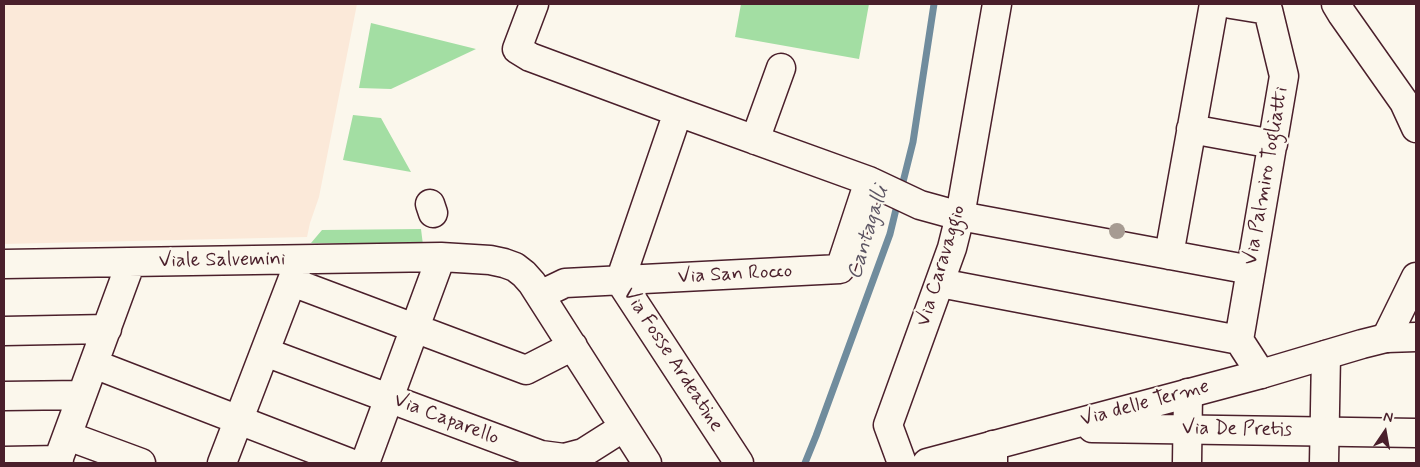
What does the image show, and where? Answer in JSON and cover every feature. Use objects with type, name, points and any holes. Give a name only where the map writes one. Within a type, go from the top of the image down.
[{"type":"street","points":[[534,4],[518,49],[530,57],[868,181],[920,205],[960,216],[1251,270]]},
{"type":"street","name":"Via Caravaggio","points":[[902,463],[888,424],[952,248],[960,216],[997,4]]},
{"type":"street","points":[[1169,255],[1214,4]]},
{"type":"street","points":[[1336,4],[1404,102],[1416,128]]},
{"type":"street","name":"Via Palmiro Togliatti","points":[[1239,340],[1284,76],[1268,10],[1244,5]]},
{"type":"street","points":[[755,140],[781,68]]},
{"type":"street","name":"Via Fosse Ardeatine","points":[[678,112],[620,281],[739,463]]},
{"type":"street","points":[[1191,129],[1273,144]]},
{"type":"street","name":"Via San Rocco","points":[[540,295],[565,283],[840,268],[868,181]]},
{"type":"street","points":[[365,463],[440,257]]},
{"type":"street","name":"Viale Salvemini","points":[[4,264],[131,262],[296,271],[440,257],[490,260],[515,267],[524,274],[540,295],[647,463]]},
{"type":"street","points":[[61,453],[131,262]]},
{"type":"street","points":[[222,463],[296,271],[414,328],[526,370],[573,346]]},
{"type":"street","points":[[1374,341],[1416,277]]},
{"type":"street","points":[[940,282],[1239,340],[1260,374]]},
{"type":"street","points":[[4,331],[107,328]]},
{"type":"street","name":"Via delle Terme","points":[[927,463],[993,454],[1058,427],[1260,374],[1374,341],[1416,337]]},
{"type":"street","name":"Via Caparello","points":[[265,352],[541,455],[564,458],[583,453],[624,427]]},
{"type":"street","points":[[1324,463],[1326,355]]},
{"type":"street","points":[[94,364],[350,463]]},
{"type":"street","points":[[1187,463],[1188,393]]},
{"type":"street","points":[[4,396],[82,395]]},
{"type":"street","name":"Via De Pretis","points":[[1058,427],[1416,433]]},
{"type":"street","points":[[4,461],[61,453],[141,463]]},
{"type":"shaded area","points":[[4,4],[357,4],[319,197],[307,237],[4,244]]},
{"type":"green space","points":[[741,4],[869,4],[859,59],[735,37]]},
{"type":"green space","points":[[371,23],[476,49],[391,89],[359,88]]},
{"type":"green space","points":[[353,115],[381,118],[411,172],[343,160]]},
{"type":"green space","points":[[421,229],[423,245],[311,243],[322,230]]},
{"type":"waterway","name":"Cantagalli","points":[[901,190],[913,142],[934,4]]},
{"type":"waterway","name":"Cantagalli","points":[[805,463],[890,234],[898,201]]}]
